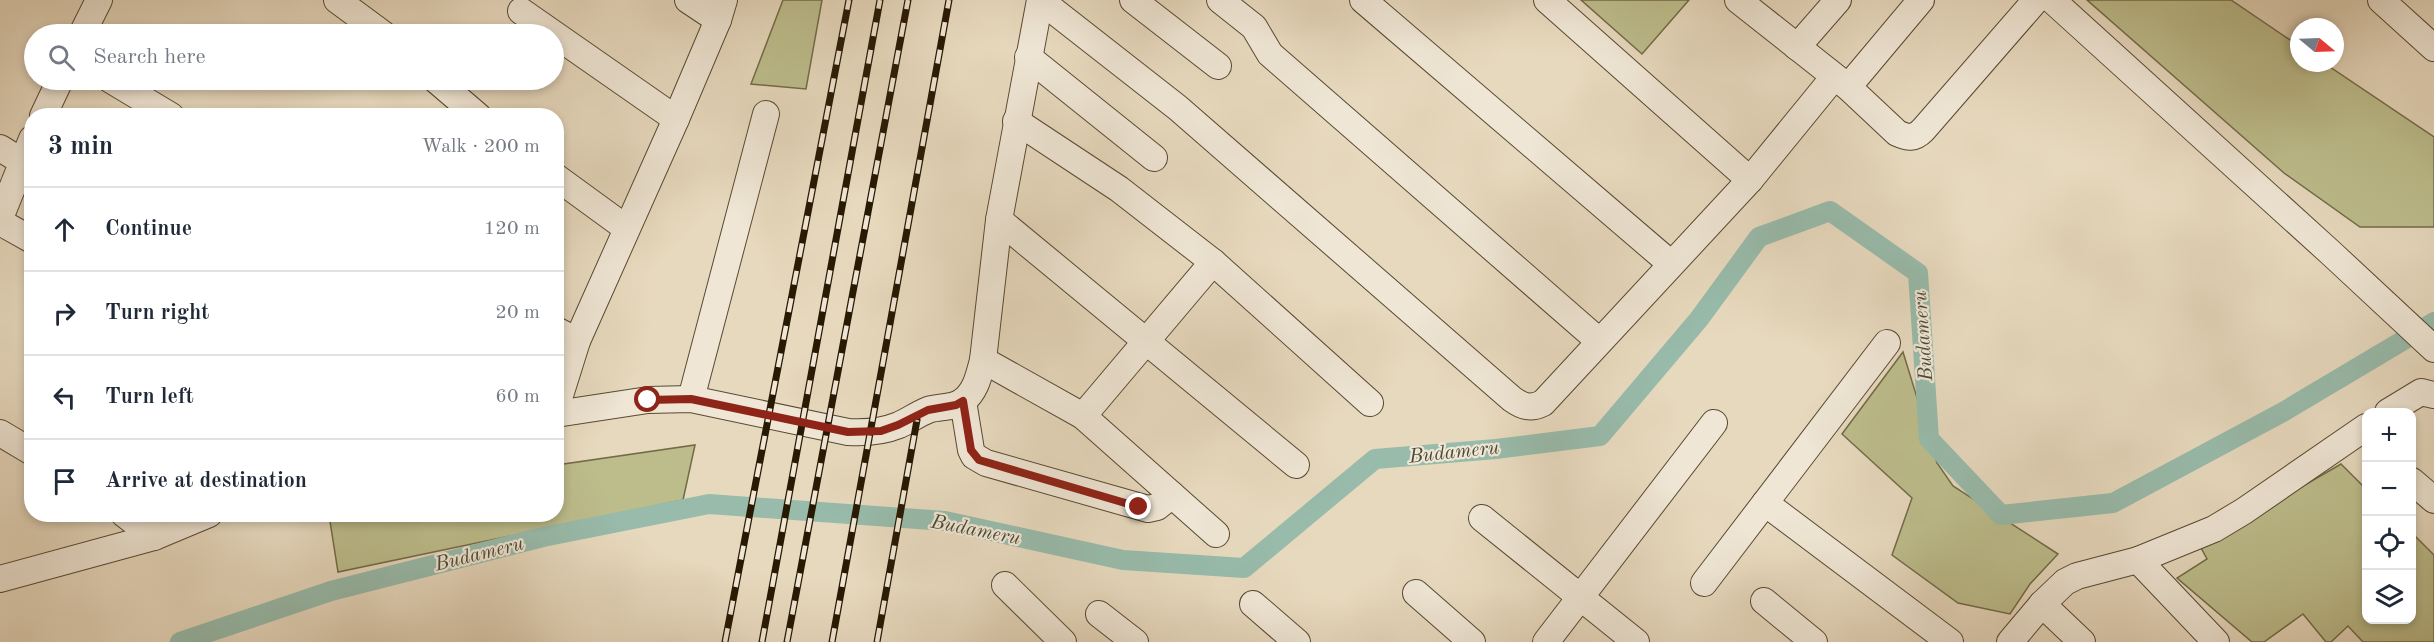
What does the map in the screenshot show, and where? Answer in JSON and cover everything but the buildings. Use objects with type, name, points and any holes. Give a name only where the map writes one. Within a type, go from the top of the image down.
[{"type":"street","points":[[87,24],[99,0]]},
{"type":"street","points":[[336,0],[369,24]]},
{"type":"street","points":[[564,356],[567,336],[626,228],[676,119],[721,10],[688,0]]},
{"type":"street","points":[[564,413],[648,400],[691,399],[848,432],[865,433],[898,425],[928,410],[956,405],[963,401],[972,392],[979,379],[983,360],[999,220],[1040,0],[1178,108],[1522,405],[1536,406],[1543,402],[1670,263],[1921,0]]},
{"type":"street","points":[[1133,0],[1218,66]]},
{"type":"street","points":[[1220,0],[1254,27],[1270,54],[1599,341]]},
{"type":"street","points":[[1363,0],[1670,263]]},
{"type":"street","points":[[1547,0],[1749,180]]},
{"type":"street","points":[[1738,0],[1841,82],[1897,133],[1906,137],[1916,137],[2036,0]]},
{"type":"street","points":[[1797,47],[1838,0]]},
{"type":"street","points":[[2052,0],[2434,349]]},
{"type":"street","points":[[2381,0],[2434,48]]},
{"type":"street","points":[[521,11],[540,24]]},
{"type":"street","points":[[564,41],[676,119]]},
{"type":"street","points":[[1028,57],[1154,158]]},
{"type":"street","points":[[47,108],[55,90]]},
{"type":"street","points":[[128,90],[158,108]]},
{"type":"street","points":[[448,90],[469,108]]},
{"type":"street","points":[[691,399],[766,114]]},
{"type":"street","points":[[1016,121],[1119,189],[1213,262],[1370,402]]},
{"type":"street","points":[[18,149],[0,220],[24,235]]},
{"type":"street","points":[[564,183],[626,228]]},
{"type":"street","points":[[999,220],[1296,465]]},
{"type":"street","points":[[1083,416],[1213,262]]},
{"type":"street","points":[[1704,583],[1887,343]]},
{"type":"street","points":[[983,360],[1083,416],[1216,534]]},
{"type":"street","points":[[2395,408],[2421,392],[2434,395]]},
{"type":"street","points":[[963,401],[971,450],[974,456],[986,463],[1148,509],[1156,507],[1172,495]]},
{"type":"street","points":[[1546,642],[1714,423]]},
{"type":"street","points":[[0,433],[24,447]]},
{"type":"street","points":[[2010,642],[2065,582],[2077,576],[2138,560],[2214,530],[2362,436]]},
{"type":"street","points":[[2416,484],[2434,500]]},
{"type":"street","points":[[1765,503],[1950,642]]},
{"type":"street","points":[[1482,518],[1636,642]]},
{"type":"street","points":[[134,522],[154,537]]},
{"type":"street","points":[[0,579],[154,537],[190,522]]},
{"type":"street","points":[[2138,560],[2216,642]]},
{"type":"street","points":[[1005,585],[1064,642]]},
{"type":"street","points":[[1416,593],[1472,642]]},
{"type":"street","points":[[1764,601],[1814,642]]},
{"type":"street","points":[[1253,604],[1297,642]]},
{"type":"street","points":[[2043,604],[2082,642]]},
{"type":"street","points":[[1099,614],[1135,642]]},
{"type":"green space","points":[[783,0],[822,0],[806,89],[751,84]]},
{"type":"green space","points":[[1581,0],[1689,0],[1642,54]]},
{"type":"green space","points":[[2087,0],[2231,0],[2290,40],[2290,72],[2337,72],[2434,137],[2434,227],[2360,227],[2284,173]]},
{"type":"green space","points":[[1903,352],[1937,463],[1953,486],[2058,554],[2030,584],[2010,614],[1958,603],[1892,555],[1912,498],[1842,434]]},
{"type":"green space","points":[[695,445],[683,500],[338,572],[330,522],[564,522],[564,464]]},
{"type":"green space","points":[[2341,464],[2362,485],[2362,624],[2416,624],[2416,537],[2434,555],[2434,642],[2363,642],[2348,626],[2331,642],[2326,642],[2303,614],[2264,642],[2252,642],[2177,578],[2207,559],[2200,546]]},
{"type":"waterway","name":"Budameru","points":[[180,642],[331,591],[543,537],[709,504],[945,521],[1123,560],[1244,568],[1375,459],[1496,449],[1600,436],[1699,319],[1759,237],[1830,211],[1918,273],[1929,439],[2001,515],[2113,503],[2283,412],[2434,322]]},
{"type":"railway","points":[[725,642],[849,0]]},
{"type":"railway","points":[[762,642],[880,0]]},
{"type":"railway","points":[[787,642],[908,0]]},
{"type":"railway","points":[[832,642],[949,0]]},
{"type":"railway","points":[[877,642],[917,420]]},
{"type":"route","points":[[648,400],[691,399],[848,432],[865,433],[881,431],[928,410],[956,405],[963,401],[971,450],[979,460],[1139,507]]}]
